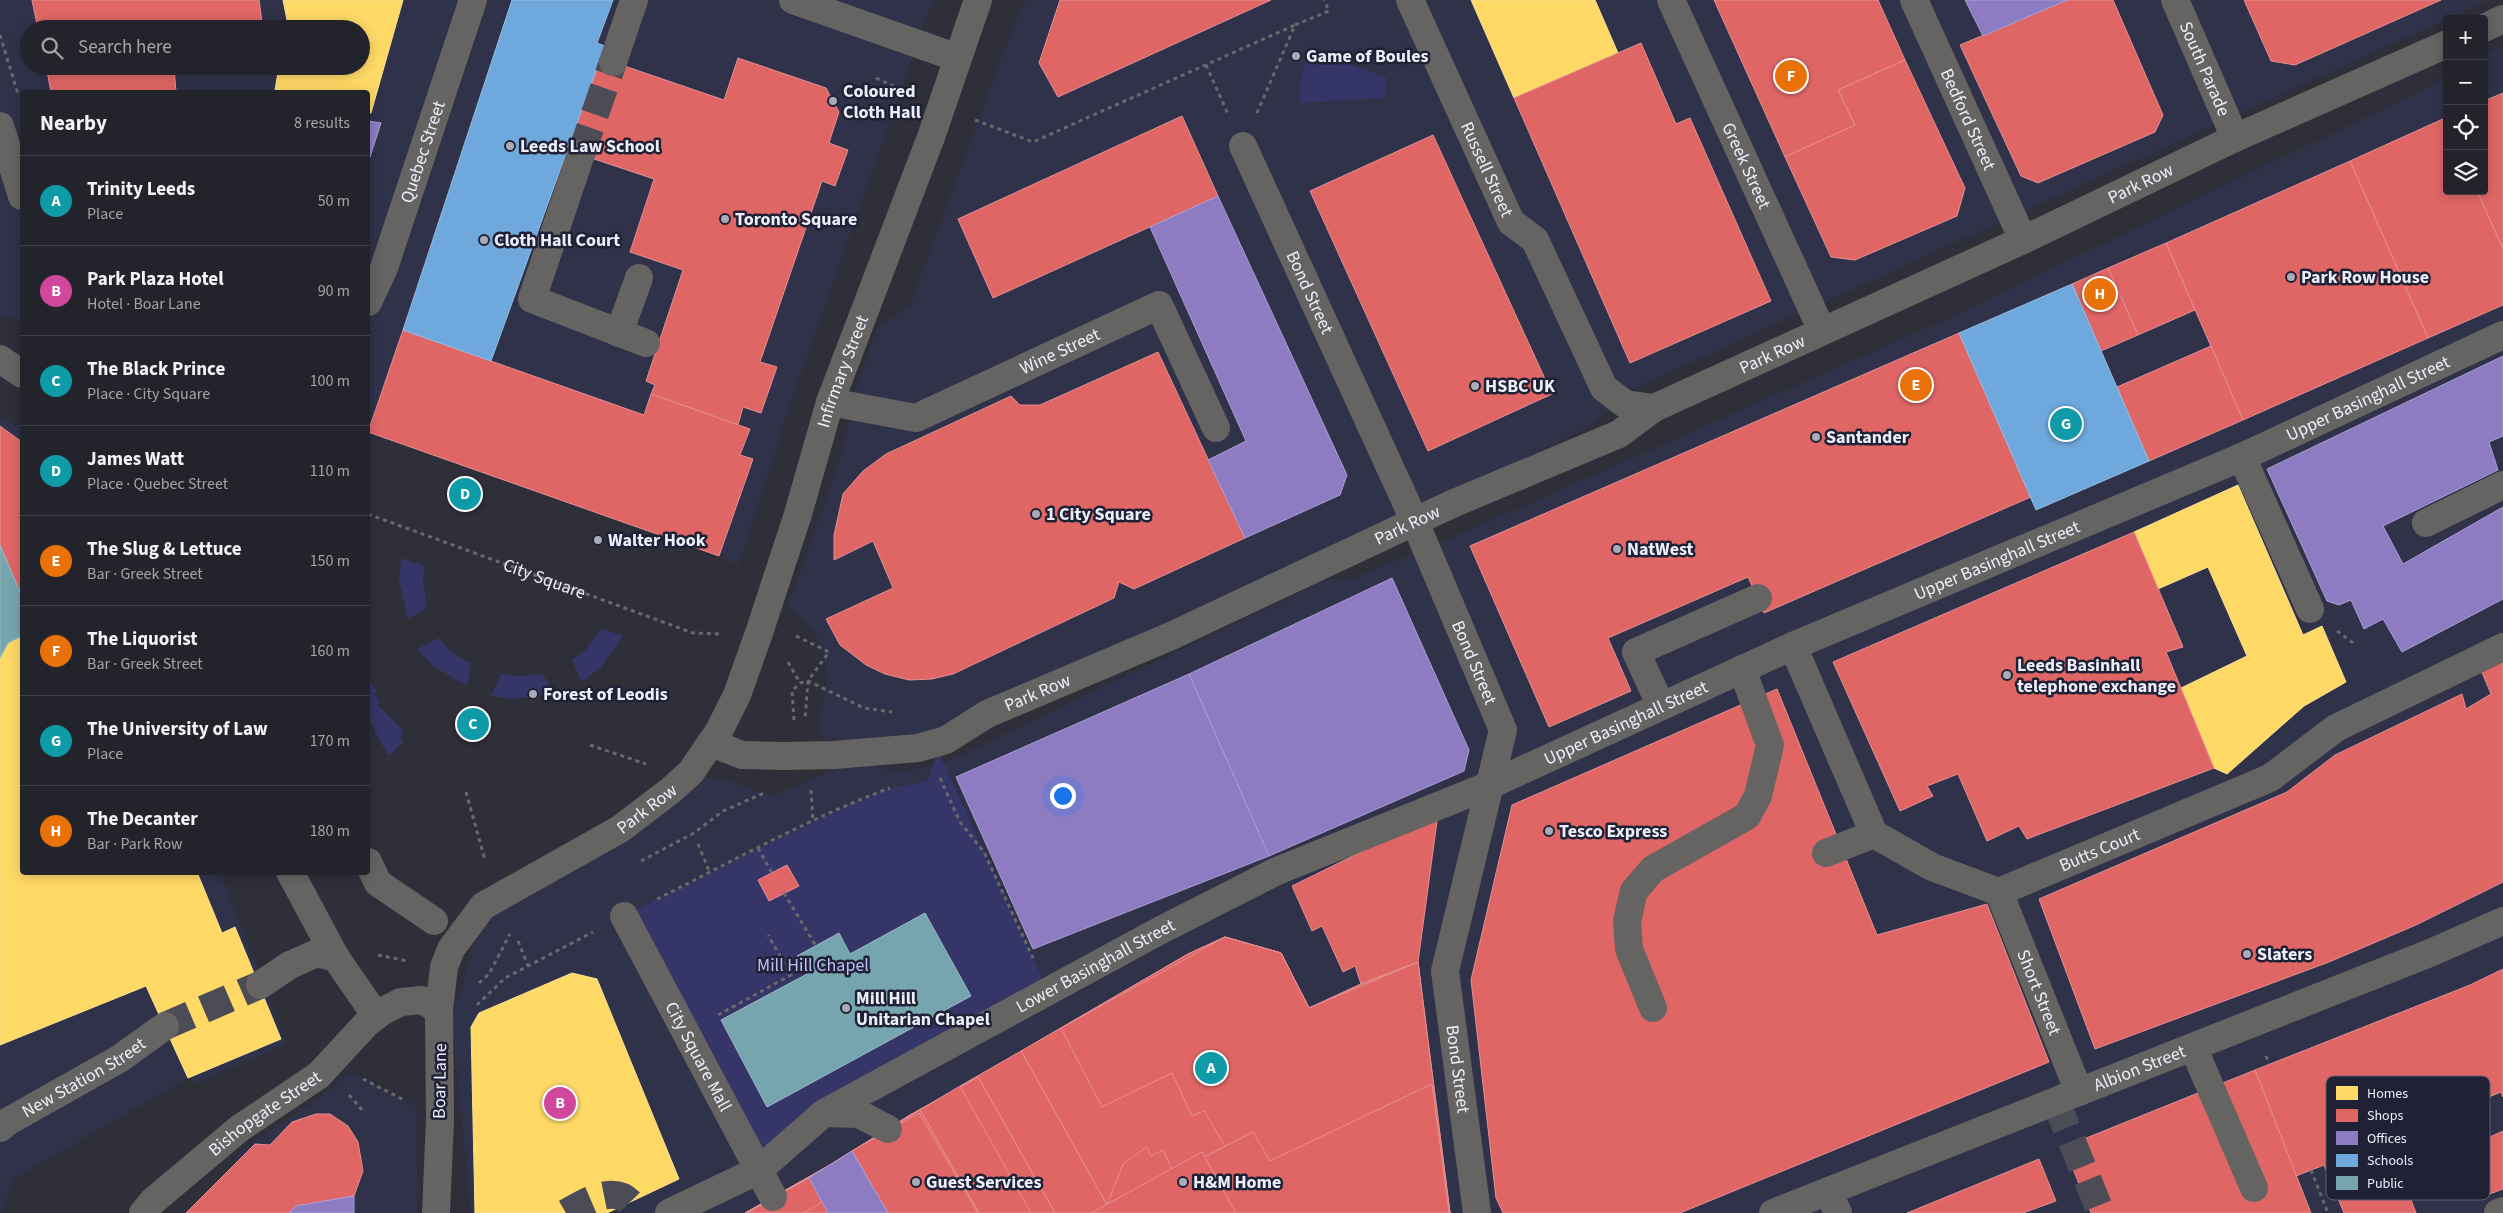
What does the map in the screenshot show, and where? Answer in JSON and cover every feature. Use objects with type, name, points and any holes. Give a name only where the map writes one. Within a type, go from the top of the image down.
[{"type":"street","points":[[613,62],[634,0]]},
{"type":"street","points":[[793,0],[958,58]]},
{"type":"street","name":"Infirmary Street","points":[[711,743],[719,732],[737,695],[798,514],[830,402],[940,108],[978,0]]},
{"type":"street","name":"Russell Street","points":[[1410,0],[1511,222],[1535,240],[1604,388],[1625,404],[1654,408]]},
{"type":"street","name":"Greek Street","points":[[1671,0],[1822,331]]},
{"type":"street","name":"Bedford Street","points":[[1914,0],[2023,240]]},
{"type":"street","name":"South Parade","points":[[2175,0],[2235,138]]},
{"type":"street","name":"Quebec Street","points":[[370,298],[384,268],[470,10]]},
{"type":"street","points":[[2488,26],[2503,19]]},
{"type":"street","name":"Park Row","points":[[439,1010],[444,967],[451,949],[483,906],[620,829],[691,772],[711,743],[742,755],[834,755],[918,748],[946,740],[986,714],[1171,636],[1415,522],[1620,434],[1654,408],[2023,240],[2235,138],[2443,46]]},
{"type":"street","points":[[0,126],[20,190]]},
{"type":"street","name":"Bond Street","points":[[1243,146],[1415,522],[1503,730],[1445,971],[1477,1213]]},
{"type":"street","points":[[581,154],[532,300],[646,343]]},
{"type":"street","points":[[619,333],[639,278]]},
{"type":"street","name":"Wine Street","points":[[830,402],[916,418],[1159,304],[1216,428]]},
{"type":"street","name":"Upper Basinghall Street","points":[[1490,785],[1793,646],[2242,457],[2503,335]]},
{"type":"street","points":[[0,359],[20,373]]},
{"type":"street","points":[[2242,457],[2310,609]]},
{"type":"street","points":[[2426,523],[2503,485]]},
{"type":"street","points":[[1662,706],[1636,652],[1758,598]]},
{"type":"street","points":[[1793,646],[1874,834],[1932,867],[1999,892]]},
{"type":"street","name":"Butts Court","points":[[1999,892],[2270,778],[2336,728],[2503,648]]},
{"type":"street","points":[[1653,1008],[1629,949],[1627,921],[1634,891],[1653,868],[1747,816],[1758,796],[1770,746],[1742,669]]},
{"type":"street","name":"Lower Basinghall Street","points":[[669,1213],[759,1170],[824,1113],[1048,991],[1277,871],[1490,785]]},
{"type":"street","points":[[1826,853],[1874,834]]},
{"type":"street","points":[[370,866],[378,883],[434,922]]},
{"type":"street","points":[[292,875],[336,958],[380,1013],[401,1002],[422,1000],[439,1010]]},
{"type":"street","name":"Short Street","points":[[1999,892],[2080,1092]]},
{"type":"street","name":"City Square Mall","points":[[624,916],[773,1197]]},
{"type":"street","name":"Albion Street","points":[[1773,1213],[1833,1202],[2018,1117],[2430,953],[2503,921]]},
{"type":"street","points":[[260,985],[290,965],[317,953],[336,958]]},
{"type":"street","name":"Boar Lane","points":[[436,1213],[440,1120],[439,1010]]},
{"type":"street","name":"Bishopgate Street","points":[[143,1213],[153,1201],[240,1128],[319,1075],[380,1013]]},
{"type":"street","name":"New Station Street","points":[[0,1128],[7,1122],[119,1059],[165,1026]]},
{"type":"street","points":[[2193,1047],[2254,1188]]},
{"type":"street","points":[[824,1113],[859,1114],[888,1128]]},
{"type":"street","points":[[2498,1213],[2503,1211]]},
{"type":"path","points":[[876,78],[940,108],[1033,142],[1329,11],[1324,0]]},
{"type":"path","points":[[1243,146],[1296,25]]},
{"type":"path","points":[[0,35],[20,99]]},
{"type":"path","points":[[1206,65],[1243,146]]},
{"type":"path","name":"City Square","points":[[370,515],[693,633],[721,634],[730,610],[762,622]]},
{"type":"path","points":[[762,622],[829,652],[808,681],[804,732],[808,755],[813,822]]},
{"type":"path","points":[[795,730],[792,691],[800,683],[808,681],[864,708],[899,713]]},
{"type":"path","points":[[590,745],[649,764]]},
{"type":"path","points":[[938,773],[960,822],[984,852],[1048,991]]},
{"type":"path","points":[[474,1008],[505,978],[758,848],[867,797],[897,786]]},
{"type":"path","points":[[633,865],[694,833],[723,811],[769,791]]},
{"type":"path","points":[[466,792],[485,860]]},
{"type":"path","points":[[698,844],[710,873]]},
{"type":"path","points":[[758,848],[772,873]]},
{"type":"path","points":[[784,893],[816,946]]},
{"type":"path","points":[[477,985],[489,974],[512,928]]},
{"type":"path","points":[[713,1018],[791,975],[768,935]]},
{"type":"path","points":[[518,941],[528,966]]},
{"type":"path","points":[[359,1076],[382,1089]]},
{"type":"path","points":[[2311,1170],[2328,1213]]},
{"type":"shaded area","points":[[0,0],[933,0],[791,402],[739,565],[719,556],[370,433],[370,90],[20,90],[20,321],[0,314]]},
{"type":"shaded area","points":[[1026,0],[2489,0],[2456,15],[2443,15],[2443,21],[1629,391],[1592,425],[1488,477],[936,736],[828,742],[820,733],[818,721],[828,682],[822,650],[813,629],[788,606],[844,447],[858,381],[876,330],[911,303],[1008,40]]},
{"type":"shaded area","points":[[2503,48],[2503,1213],[471,1213],[452,1024],[455,1002],[463,984],[472,946],[494,905],[687,778],[706,777],[730,781],[772,796],[833,770],[866,764],[892,770],[914,769],[934,766],[950,760],[1330,578],[1347,581],[1465,532],[1947,319],[2431,86],[2443,76],[2443,195],[2488,195],[2488,50]]},
{"type":"shaded area","points":[[0,416],[20,428],[20,875],[221,875],[287,1044],[194,1084],[182,1064],[188,1078],[14,1179],[2,1213],[0,1213]]},
{"type":"shaded area","points":[[351,1072],[417,1107],[417,1213],[196,1213],[218,1187],[240,1151],[320,1098]]},
{"type":"green space","points":[[1310,50],[1387,78],[1384,98],[1300,103],[1300,81]]},
{"type":"green space","points":[[401,558],[424,566],[423,583],[427,608],[408,619],[399,581]]},
{"type":"green space","points":[[602,629],[623,636],[600,668],[582,682],[572,660],[586,649]]},
{"type":"green space","points":[[439,638],[450,651],[471,664],[467,686],[433,666],[417,649]]},
{"type":"green space","points":[[501,674],[518,676],[543,674],[553,693],[514,699],[491,696]]},
{"type":"green space","points":[[370,682],[377,691],[374,694],[380,702],[377,704],[404,731],[400,739],[404,741],[389,756],[378,737],[371,720]]},
{"type":"green space","name":"Mill Hill Chapel","points":[[938,751],[1048,991],[762,1158],[634,911],[813,822],[888,789],[928,781]]},
{"type":"building: Homes","points":[[283,0],[403,0],[371,113],[370,90],[275,90],[278,75],[370,75],[370,20],[287,20]]},
{"type":"building: Homes","points":[[1471,0],[1595,0],[1618,53],[1514,98]]},
{"type":"building: Homes","points":[[2238,485],[2303,635],[2322,626],[2346,682],[2304,706],[2227,774],[2214,768],[2181,688],[2247,656],[2208,567],[2158,589],[2134,532]]},
{"type":"building: Homes","points":[[20,637],[20,875],[198,875],[222,933],[235,927],[281,1039],[188,1078],[146,986],[0,1045],[0,658],[8,643]]},
{"type":"building: Homes","points":[[572,973],[597,979],[679,1179],[607,1213],[475,1213],[471,1027],[479,1013]]},
{"type":"building: Shops","points":[[32,0],[259,0],[262,20],[36,20]]},
{"type":"building: Shops","points":[[1060,0],[1271,0],[1058,97],[1039,63]]},
{"type":"building: Shops","points":[[1714,0],[1878,0],[1905,60],[1838,90],[1855,125],[1785,157]]},
{"type":"building: Shops","points":[[2067,0],[2113,0],[2163,115],[2155,132],[2038,183],[2021,176],[1960,45]]},
{"type":"building: Shops","points":[[2244,0],[2441,0],[2295,65],[2271,61]]},
{"type":"building: Shops","points":[[1641,43],[1676,124],[1690,118],[1771,301],[1630,363],[1514,98]]},
{"type":"building: Shops","name":"Toronto Square","points":[[601,58],[724,100],[738,58],[826,88],[839,112],[829,143],[848,150],[835,186],[822,181],[760,362],[777,367],[761,413],[743,407],[738,425],[651,394],[655,385],[646,381],[683,270],[630,252],[654,179],[567,150]]},
{"type":"building: Shops","points":[[1905,60],[1965,188],[1957,216],[1855,260],[1831,257],[1785,157],[1855,125],[1838,90]]},
{"type":"building: Shops","points":[[48,75],[175,75],[176,90],[51,90]]},
{"type":"building: Shops","points":[[2503,93],[2503,249],[2479,195],[2488,195],[2488,99]]},
{"type":"building: Shops","points":[[1182,116],[1218,196],[993,298],[958,219]]},
{"type":"building: Shops","points":[[2443,119],[2443,195],[2479,195],[2503,249],[2503,305],[2428,338],[2350,161]]},
{"type":"building: Shops","points":[[1433,135],[1552,394],[1428,451],[1310,191]]},
{"type":"building: Shops","name":"Park Row House","points":[[2350,161],[2428,338],[2243,420],[2166,243]]},
{"type":"building: Shops","points":[[2166,243],[2195,310],[2138,335],[2108,268]]},
{"type":"building: Shops","points":[[2108,268],[2138,335],[2101,351],[2072,284]]},
{"type":"building: Shops","points":[[403,330],[644,415],[651,394],[750,429],[740,455],[753,459],[719,556],[370,433],[370,426]]},
{"type":"building: Shops","points":[[1959,333],[2031,497],[1764,613],[1748,577],[1608,638],[1631,691],[1549,727],[1470,546]]},
{"type":"building: Shops","points":[[2211,346],[2243,420],[2149,461],[2117,387]]},
{"type":"building: Shops","name":"1 City Square","points":[[1158,352],[1245,538],[1134,589],[1119,582],[1114,598],[953,674],[932,679],[909,680],[885,674],[866,665],[840,645],[826,619],[893,588],[873,541],[834,560],[834,535],[843,494],[863,471],[886,454],[1011,396],[1020,405],[1040,405]]},
{"type":"building: Shops","points":[[0,426],[20,441],[20,592],[0,545]]},
{"type":"building: Shops","name":"Leeds Basinhall telephone exchange","points":[[2134,532],[2183,647],[2166,652],[2214,768],[2027,839],[2019,826],[1987,841],[1958,774],[1927,786],[1933,796],[1900,811],[1833,662]]},
{"type":"building: Shops","points":[[2503,660],[2503,882],[2416,925],[2329,962],[2095,1049],[2039,899],[2287,792],[2335,755],[2462,694],[2466,709],[2491,694],[2481,670]]},
{"type":"building: Shops","points":[[1777,689],[1877,935],[1987,904],[2049,1062],[1680,1213],[1503,1213],[1496,1198],[1471,980],[1512,805]]},
{"type":"building: Shops","points":[[1438,814],[1418,962],[1361,984],[1355,966],[1343,972],[1322,926],[1312,931],[1292,886]]},
{"type":"building: Shops","points":[[787,865],[799,886],[769,901],[758,880]]},
{"type":"building: Shops","points":[[1225,937],[1281,953],[1309,1008],[1361,984],[1418,962],[1428,1060],[1450,1213],[1055,1213],[978,1077],[1188,954]]},
{"type":"building: Shops","points":[[1225,937],[1281,953],[1309,1008],[1361,984],[1418,962],[1428,1060],[1450,1213],[1055,1213],[978,1077],[1188,954]]},
{"type":"building: Shops","points":[[1225,937],[1281,953],[1309,1008],[1418,962],[1450,1213],[1236,1213],[1213,1208],[1212,1213],[1181,1213],[1163,1178],[1173,1171],[1163,1150],[1151,1156],[1147,1147],[1123,1164],[1107,1205],[1021,1051],[1188,954]]},
{"type":"building: Shops","points":[[1225,937],[1281,953],[1309,1008],[1418,962],[1450,1213],[1265,1213],[1204,1111],[1192,1116],[1172,1073],[1102,1107],[1061,1028]]},
{"type":"building: Shops","points":[[2503,969],[2503,1097],[2501,1092],[2490,1096],[2490,1076],[2326,1076],[2326,1170],[2324,1165],[2296,1176],[2255,1070],[2470,985]]},
{"type":"building: Shops","points":[[1021,1051],[1107,1205],[1093,1213],[1031,1213],[960,1086]]},
{"type":"building: Shops","points":[[2255,1070],[2311,1213],[2091,1213],[2064,1147]]},
{"type":"building: Shops","points":[[978,1077],[1055,1213],[745,1213],[830,1165],[910,1115]]},
{"type":"building: Shops","points":[[978,1077],[1055,1213],[745,1213],[830,1165],[910,1115]]},
{"type":"building: Shops","points":[[1432,1084],[1449,1213],[1143,1213],[1163,1178],[1253,1132],[1270,1161]]},
{"type":"building: Shops","points":[[960,1086],[1031,1213],[979,1213],[920,1110]]},
{"type":"building: Shops","name":"Guest Services","points":[[920,1110],[979,1213],[888,1213],[852,1151]]},
{"type":"building: Shops","name":"Guest Services","points":[[919,1113],[978,1213],[888,1213],[852,1151]]},
{"type":"building: Shops","points":[[316,1114],[330,1114],[348,1126],[358,1142],[363,1171],[354,1196],[296,1206],[289,1213],[186,1213],[255,1144],[270,1145],[292,1122]]},
{"type":"building: Shops","points":[[2503,1131],[2503,1189],[2490,1194],[2490,1137]]},
{"type":"building: Shops","points":[[852,1151],[888,1213],[829,1213],[809,1178]]},
{"type":"building: Shops","name":"H&M Home","points":[[1202,1152],[1236,1213],[1091,1213]]},
{"type":"building: Shops","points":[[2039,1159],[2056,1201],[2023,1213],[1907,1213]]},
{"type":"building: Shops","points":[[830,1165],[844,1190],[803,1213],[794,1213],[782,1192]]},
{"type":"building: Shops","points":[[809,1178],[829,1213],[746,1213],[782,1192]]},
{"type":"building: Shops","points":[[809,1178],[828,1213],[747,1213]]},
{"type":"building: Shops","points":[[844,1190],[856,1213],[803,1213]]},
{"type":"building: Shops","points":[[2339,1200],[2411,1200],[2416,1213],[2344,1213]]},
{"type":"building: Offices","points":[[1965,0],[2067,0],[1983,36]]},
{"type":"building: Offices","points":[[370,121],[381,123],[370,157]]},
{"type":"building: Offices","points":[[1218,196],[1347,475],[1340,495],[1245,538],[1208,460],[1246,441],[1150,227]]},
{"type":"building: Offices","points":[[2503,356],[2503,436],[2489,442],[2498,470],[2383,526],[2403,564],[2503,507],[2503,599],[2402,652],[2383,619],[2364,629],[2351,600],[2339,605],[2327,601],[2267,469]]},
{"type":"building: Offices","points":[[1392,578],[1469,750],[1464,771],[1269,856],[1189,674]]},
{"type":"building: Offices","points":[[1189,674],[1269,856],[1033,949],[956,777]]},
{"type":"building: Offices","points":[[852,1151],[888,1213],[828,1213],[809,1178]]},
{"type":"building: Offices","points":[[354,1196],[354,1213],[289,1213],[296,1206]]},
{"type":"building: Schools","name":"Cloth Hall Court","points":[[512,0],[613,0],[597,43],[605,46],[491,361],[403,330]]},
{"type":"building: Schools","points":[[2072,284],[2149,461],[2036,510],[1959,333]]},
{"type":"building: Public","points":[[0,545],[20,592],[20,637],[8,643],[0,658]]},
{"type":"building: Public","name":"Mill Hill Unitarian Chapel","points":[[925,913],[971,996],[767,1107],[721,1020],[807,974],[797,956],[839,933],[850,954]]},
{"type":"tunnel","points":[[581,154],[613,62]]},
{"type":"tunnel","points":[[165,1026],[260,985]]},
{"type":"tunnel","points":[[2056,1102],[2101,1213]]},
{"type":"tunnel","points":[[566,1213],[585,1202],[605,1195],[623,1197],[631,1203],[637,1213]]},
{"type":"place","name":"Game of Boules","points":[[1296,56]]},
{"type":"place","name":"The Liquorist","points":[[1791,76]]},
{"type":"place","name":"Coloured Cloth Hall","points":[[833,101]]},
{"type":"place","name":"Leeds Law School","points":[[510,146]]},
{"type":"place","name":"Toronto Square","points":[[725,219]]},
{"type":"place","name":"Cloth Hall Court","points":[[484,240]]},
{"type":"place","name":"Park Row House","points":[[2291,277]]},
{"type":"place","name":"The Decanter","points":[[2100,294]]},
{"type":"place","name":"The Slug & Lettuce","points":[[1916,385]]},
{"type":"place","name":"HSBC UK","points":[[1475,386]]},
{"type":"place","name":"The University of Law","points":[[2066,424]]},
{"type":"place","name":"Santander","points":[[1816,437]]},
{"type":"place","name":"James Watt","points":[[465,494]]},
{"type":"place","name":"1 City Square","points":[[1036,514]]},
{"type":"place","name":"Walter Hook","points":[[598,540]]},
{"type":"place","name":"NatWest","points":[[1617,549]]},
{"type":"place","name":"Leeds Basinhall telephone exchange","points":[[2007,675]]},
{"type":"place","name":"Forest of Leodis","points":[[533,694]]},
{"type":"place","name":"The Black Prince","points":[[473,724]]},
{"type":"place","name":"Tesco Express","points":[[1549,831]]},
{"type":"place","name":"Slaters","points":[[2247,954]]},
{"type":"place","name":"Mill Hill Unitarian Chapel","points":[[846,1008]]},
{"type":"place","name":"Trinity Leeds","points":[[1211,1068]]},
{"type":"place","name":"Park Plaza Hotel","points":[[560,1103]]},
{"type":"place","name":"Guest Services","points":[[916,1182]]},
{"type":"place","name":"H&M Home","points":[[1183,1182]]}]
